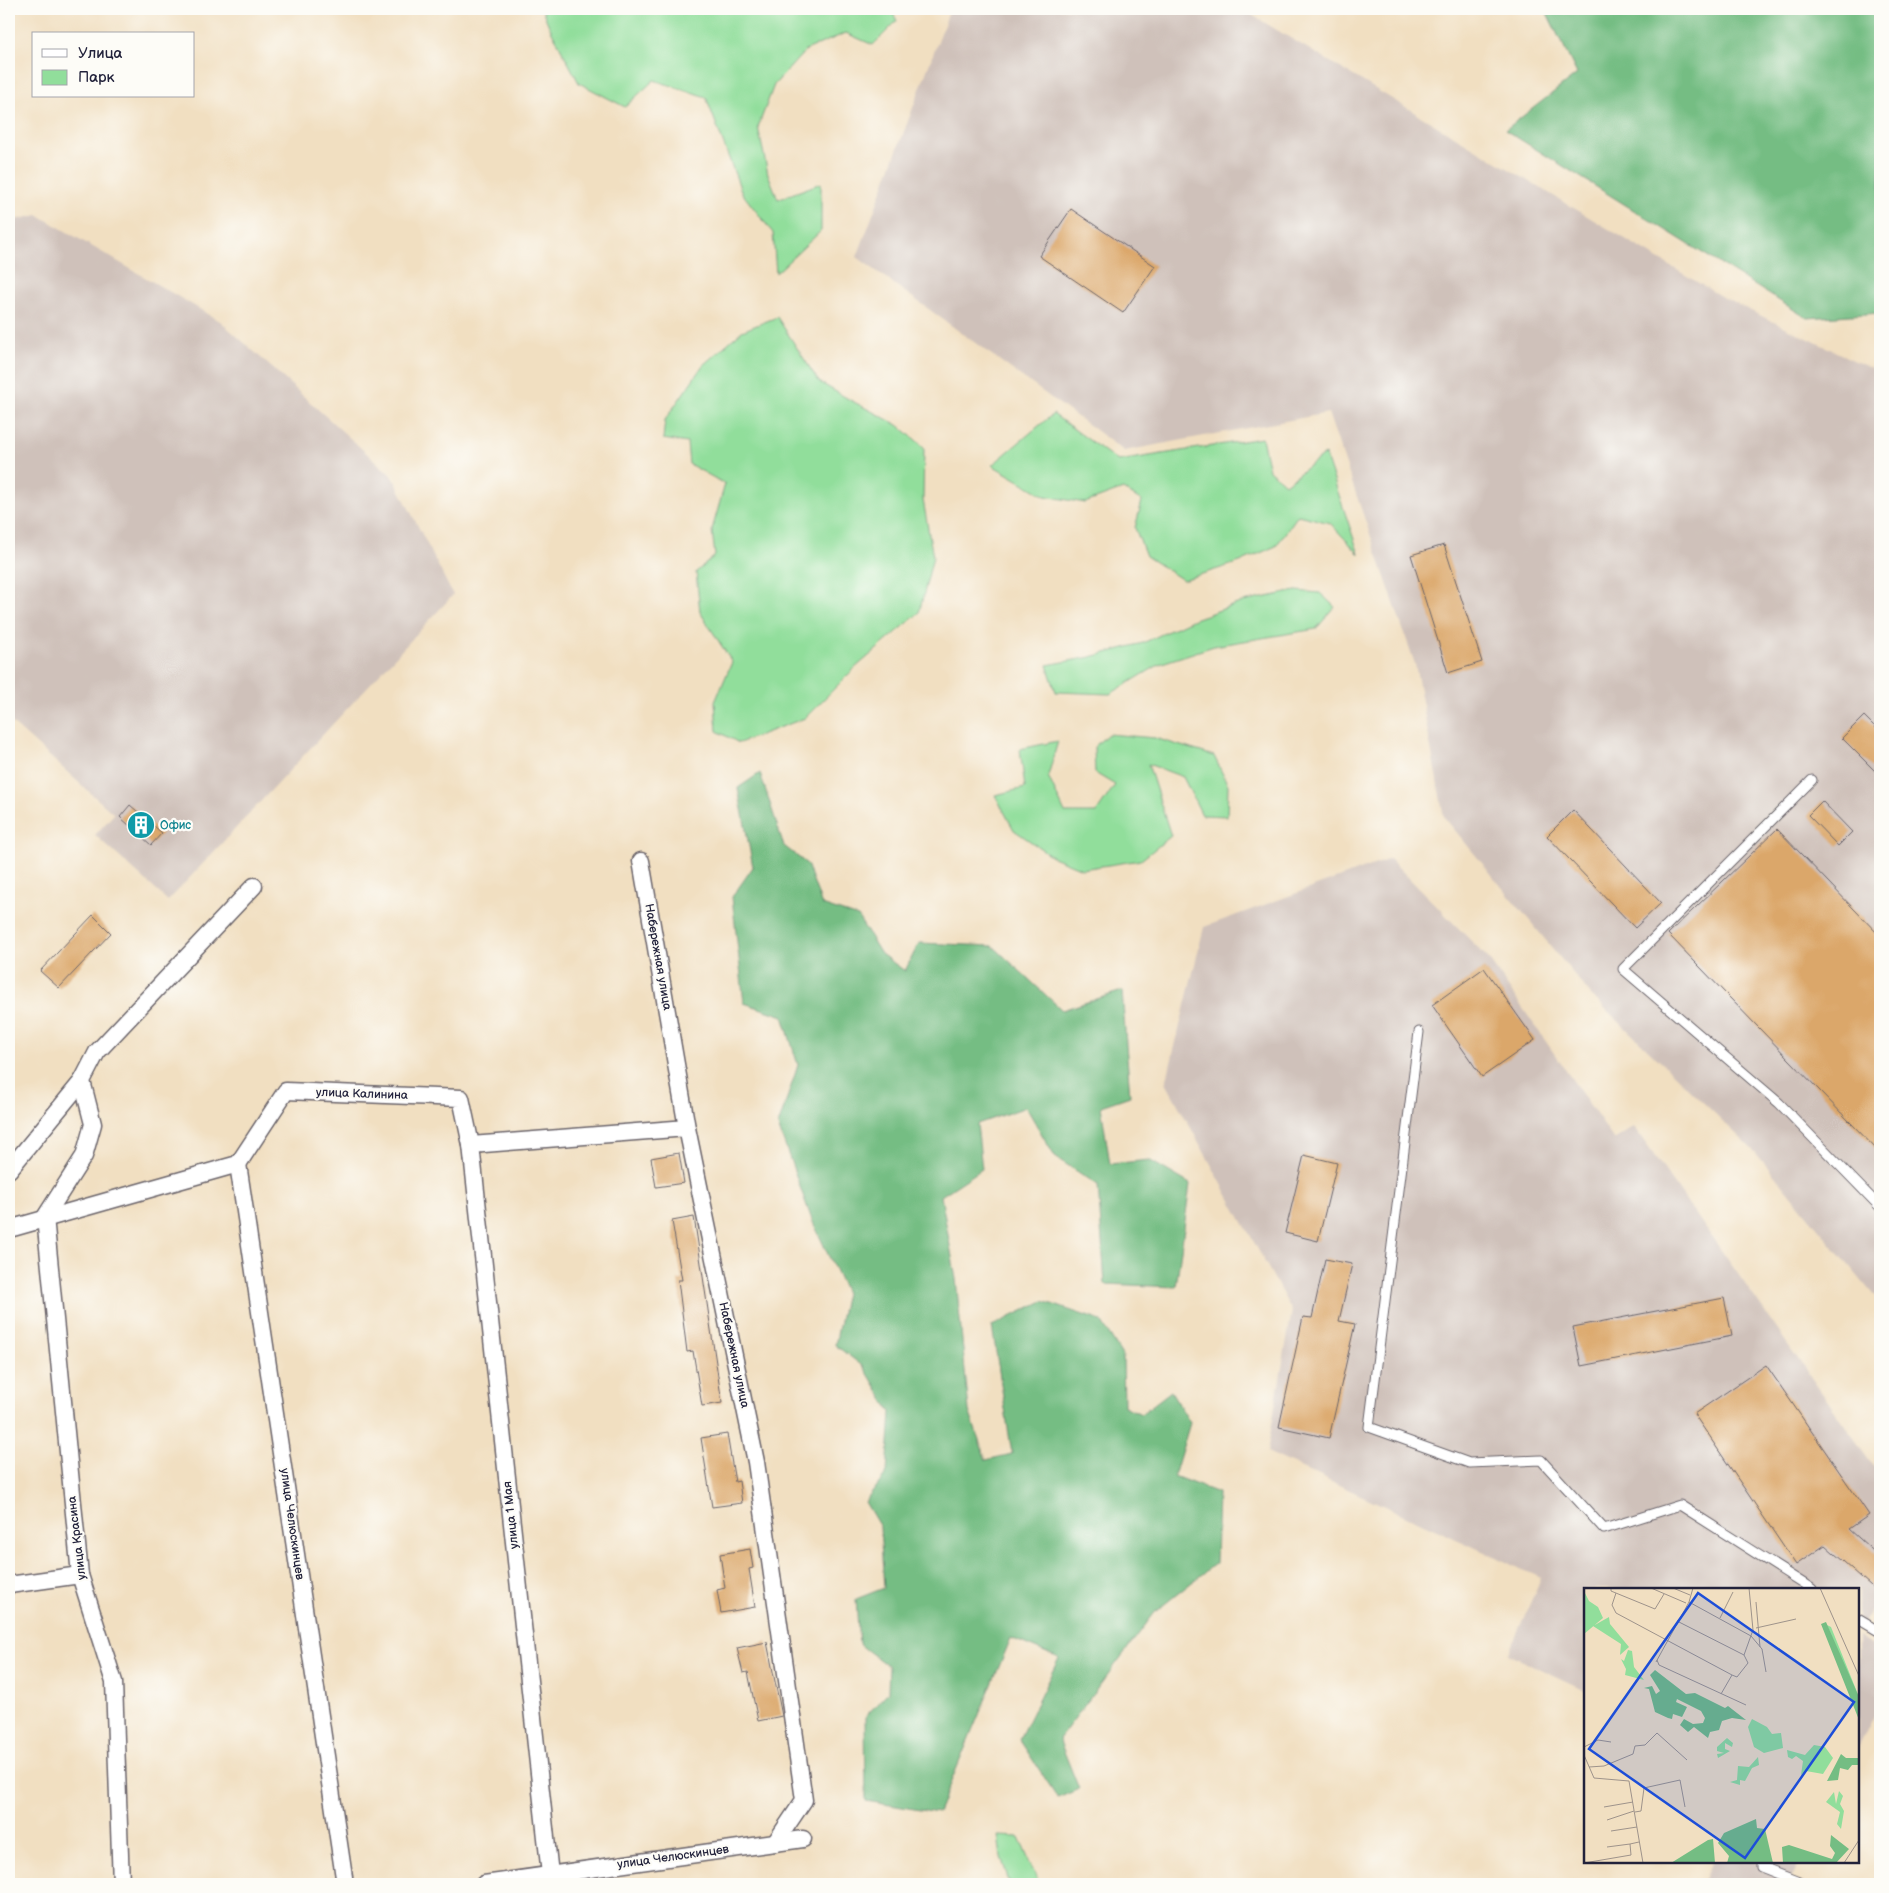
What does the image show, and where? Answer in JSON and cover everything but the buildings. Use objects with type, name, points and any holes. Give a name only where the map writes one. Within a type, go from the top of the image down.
[{"type":"street","name":"Набережная улица","points":[[641,861],[687,1128],[756,1462],[804,1800],[776,1843]]},
{"type":"street","points":[[9,1170],[82,1081],[97,1052],[254,886]]},
{"type":"street","points":[[45,1217],[84,1156],[93,1124],[82,1081]]},
{"type":"street","name":"улица Калинина","points":[[238,1164],[286,1091],[461,1098],[471,1145]]},
{"type":"street","points":[[471,1145],[687,1128]]},
{"type":"street","name":"улица 1 Мая","points":[[471,1145],[550,1880]]},
{"type":"street","points":[[9,1229],[45,1217],[238,1164]]},
{"type":"street","name":"улица Челюскинцев","points":[[238,1164],[345,1884]]},
{"type":"street","name":"улица Красина","points":[[45,1217],[80,1575],[114,1682],[121,1884]]},
{"type":"street","points":[[9,1585],[80,1575]]},
{"type":"street","name":"улица Челюскинцев","points":[[484,1884],[550,1880],[803,1839]]},
{"type":"lane","points":[[1812,780],[1623,969],[1778,1103],[1880,1207]]},
{"type":"lane","points":[[1419,1032],[1368,1427],[1469,1463],[1541,1460],[1604,1529],[1680,1504],[1810,1588]]},
{"type":"lane","points":[[1859,1620],[1880,1632]]},
{"type":"lane","points":[[1761,1863],[1761,1866],[1804,1884]]},
{"type":"shaded area","points":[[950,9],[1242,9],[1722,297],[1880,373],[1880,1303],[1755,1152],[1591,995],[1444,817],[1415,664],[1328,413],[1124,451],[857,257]]},
{"type":"shaded area","points":[[38,215],[220,321],[393,477],[453,595],[168,901],[95,835],[114,814],[9,720],[9,221]]},
{"type":"shaded area","points":[[1390,859],[1488,958],[1614,1140],[1634,1127],[1880,1475],[1880,1598],[1859,1630],[1859,1588],[1584,1588],[1584,1690],[1508,1654],[1541,1578],[1267,1452],[1292,1311],[1166,1083],[1204,927]]},
{"type":"shaded area","points":[[1859,1638],[1880,1649],[1880,1704],[1859,1746]]},
{"type":"shaded area","points":[[1712,1863],[1799,1863],[1788,1884],[1701,1884]]},
{"type":"green space","points":[[542,9],[891,9],[897,21],[873,45],[846,33],[806,50],[774,85],[758,127],[768,174],[778,199],[821,183],[821,231],[776,273],[773,233],[742,193],[706,97],[654,80],[625,107],[579,83]]},
{"type":"green space","points":[[1545,9],[1880,9],[1880,313],[1807,318],[1505,130],[1577,74]]},
{"type":"green space","points":[[777,317],[819,382],[898,425],[924,447],[923,500],[933,557],[919,613],[855,668],[805,718],[739,743],[717,731],[715,702],[732,662],[700,612],[696,572],[715,556],[712,530],[725,484],[689,464],[687,443],[663,439],[665,420],[703,365],[742,331]]},
{"type":"green space","points":[[1053,414],[1118,461],[1262,438],[1269,470],[1285,484],[1325,454],[1359,554],[1330,523],[1298,515],[1276,546],[1240,562],[1183,580],[1146,556],[1135,528],[1142,501],[1123,489],[1085,503],[1045,496],[992,465]]},
{"type":"green space","points":[[1296,591],[1320,593],[1335,607],[1316,629],[1214,646],[1162,663],[1110,694],[1056,692],[1047,665],[1091,657],[1143,643],[1194,619],[1243,602]]},
{"type":"green space","points":[[1108,734],[1155,738],[1214,756],[1228,785],[1227,816],[1202,815],[1183,777],[1148,764],[1171,836],[1141,860],[1082,869],[1053,857],[1014,830],[995,795],[1025,788],[1020,749],[1058,741],[1048,776],[1065,813],[1096,813],[1115,785],[1095,773],[1094,747]]},
{"type":"green space","points":[[760,773],[784,846],[807,864],[822,905],[858,917],[881,954],[905,971],[919,943],[993,946],[1062,1010],[1122,991],[1130,1096],[1101,1106],[1110,1164],[1149,1160],[1190,1184],[1176,1287],[1105,1284],[1098,1185],[1055,1157],[1026,1107],[977,1124],[982,1169],[941,1196],[956,1279],[969,1411],[986,1460],[1012,1454],[992,1326],[1043,1301],[1101,1321],[1123,1357],[1124,1406],[1141,1414],[1171,1391],[1190,1423],[1174,1476],[1218,1493],[1216,1563],[1156,1611],[1059,1739],[1079,1789],[1058,1798],[1019,1739],[1059,1658],[1011,1638],[938,1813],[866,1801],[865,1717],[888,1692],[889,1667],[859,1644],[856,1599],[884,1588],[880,1527],[865,1502],[887,1473],[891,1412],[864,1367],[835,1345],[846,1293],[812,1220],[778,1126],[798,1065],[783,1016],[744,1003],[732,897],[753,867],[738,788]]},
{"type":"green space","points":[[998,1836],[1019,1837],[1039,1884],[1010,1884],[1001,1857]]},
{"type":"place","name":"Офис","points":[[141,825]]}]
